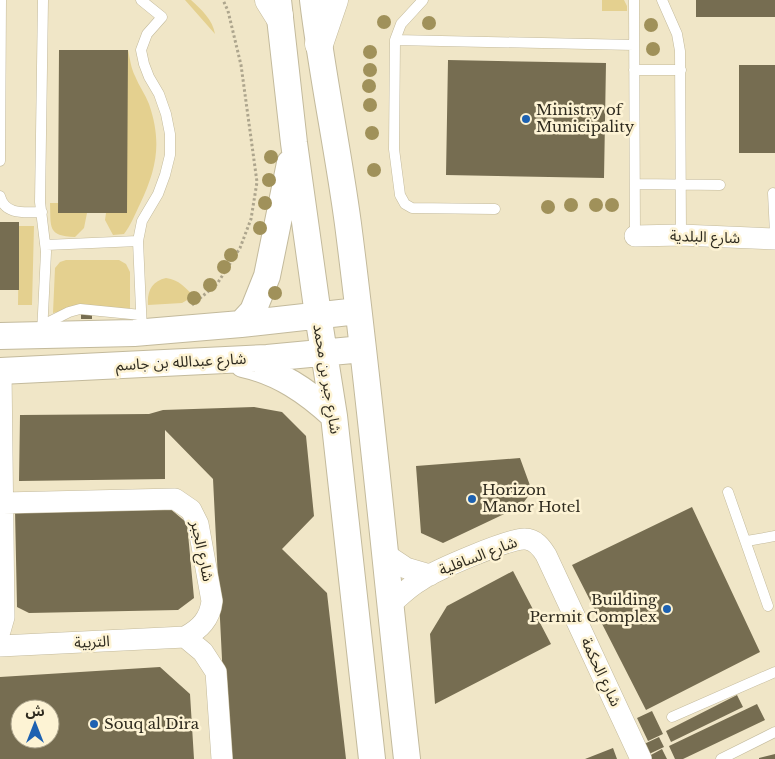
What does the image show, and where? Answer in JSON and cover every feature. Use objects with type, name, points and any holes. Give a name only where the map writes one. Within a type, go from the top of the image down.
[{"type":"highway","points":[[318,44],[334,0]]},
{"type":"street","points":[[313,0],[318,44],[347,223],[363,349],[392,604],[407,759]]},
{"type":"street","name":"شارع جبر بن محمد","points":[[275,5],[334,416],[372,759]]},
{"type":"street","points":[[242,324],[253,310],[267,276],[294,143]]},
{"type":"street","name":"شارع البلدية","points":[[635,236],[681,235],[775,240]]},
{"type":"street","name":"شارع عبدالله بن جاسم","points":[[0,336],[43,330],[142,324],[242,324],[358,311]]},
{"type":"street","name":"شارع عبدالله بن جاسم","points":[[1,372],[267,358],[363,349]]},
{"type":"street","points":[[225,360],[255,367],[289,382],[311,395],[334,416]]},
{"type":"street","points":[[1,372],[2,624],[26,646]]},
{"type":"street","name":"شارع الجبر","points":[[3,503],[174,499],[184,504],[195,516],[198,524],[212,601],[211,610],[202,624],[196,631],[185,637]]},
{"type":"street","name":"شارع السافلية","points":[[392,604],[430,574],[510,542],[527,539]]},
{"type":"street","name":"شارع الحكمة","points":[[527,539],[541,547],[546,555],[641,759]]},
{"type":"street","name":"شارع السافلية","points":[[385,554],[406,568],[430,574]]},
{"type":"street","points":[[185,637],[202,652],[216,672],[222,759]]},
{"type":"street","name":"التربية","points":[[0,646],[185,637]]},
{"type":"lane","points":[[0,161],[1,0]]},
{"type":"lane","points":[[43,0],[40,198],[46,245],[43,330]]},
{"type":"lane","points":[[141,0],[162,17],[147,34],[141,50],[149,77],[159,94],[166,114],[170,141],[170,155],[165,175],[158,194],[142,221],[138,241],[142,324]]},
{"type":"lane","points":[[423,0],[401,24],[395,40],[394,149],[400,195],[405,204],[412,208],[495,209]]},
{"type":"lane","points":[[634,0],[635,236]]},
{"type":"lane","points":[[662,0],[676,34],[681,70],[681,235]]},
{"type":"lane","points":[[395,40],[634,45]]},
{"type":"lane","points":[[634,70],[681,70]]},
{"type":"lane","points":[[635,184],[720,185]]},
{"type":"lane","points":[[773,193],[775,234]]},
{"type":"lane","points":[[0,196],[4,205],[12,211],[42,212]]},
{"type":"lane","points":[[46,245],[138,241]]},
{"type":"lane","points":[[728,492],[747,541],[768,606]]},
{"type":"lane","points":[[747,541],[775,536]]},
{"type":"lane","points":[[672,717],[775,672]]},
{"type":"lane","points":[[721,759],[775,732]]},
{"type":"path","points":[[186,310],[217,284],[240,248],[251,219],[257,182],[242,65],[228,11],[223,0]]},
{"type":"shaded area","points":[[185,0],[191,0],[202,11],[212,24],[215,34]]},
{"type":"shaded area","points":[[602,0],[624,0],[627,11],[602,11]]},
{"type":"shaded area","points":[[128,50],[134,73],[149,104],[153,118],[156,155],[146,191],[131,223],[124,234],[113,235],[105,220]]},
{"type":"shaded area","points":[[50,203],[58,203],[58,212],[87,213],[84,228],[75,237],[59,235],[52,229]]},
{"type":"shaded area","points":[[19,226],[34,226],[32,305],[18,305]]},
{"type":"shaded area","points":[[66,260],[119,260],[126,264],[130,272],[130,310],[70,309],[53,313],[55,268],[60,262]]},
{"type":"shaded area","points":[[166,278],[178,282],[194,296],[182,303],[148,305],[148,295],[151,287],[161,279]]},
{"type":"building","points":[[696,0],[775,0],[775,17],[696,17]]},
{"type":"building","points":[[59,50],[128,50],[127,213],[58,213]]},
{"type":"building","name":"Ministry of Municipality","points":[[448,60],[606,63],[604,178],[446,175]]},
{"type":"building","points":[[739,65],[775,65],[775,153],[739,153]]},
{"type":"building","points":[[0,222],[19,222],[19,290],[0,290]]},
{"type":"building","points":[[81,310],[92,310],[92,319],[81,319]]},
{"type":"building","points":[[254,407],[282,412],[306,436],[314,516],[282,549],[327,593],[346,759],[227,759],[213,479],[165,430],[165,479],[19,481],[20,415],[149,414],[163,410]]},
{"type":"building","name":"Horizon Manor Hotel","points":[[520,458],[532,491],[521,506],[443,543],[421,533],[416,466]]},
{"type":"building","points":[[168,507],[187,523],[194,598],[178,610],[29,613],[17,607],[15,510]]},
{"type":"building","name":"Building Permit Complex","points":[[692,507],[760,652],[646,710],[572,565]]},
{"type":"building","points":[[513,571],[551,644],[435,704],[430,634],[447,606]]},
{"type":"building","name":"Souq al Dira","points":[[160,667],[190,694],[194,759],[0,759],[0,677]]},
{"type":"building","points":[[737,695],[743,707],[671,742],[666,731]]},
{"type":"building","points":[[757,704],[765,720],[683,759],[675,759],[669,746]]},
{"type":"building","points":[[652,711],[663,734],[648,741],[637,718]]},
{"type":"building","points":[[659,737],[664,747],[647,755],[642,745]]},
{"type":"building","points":[[613,748],[617,759],[585,759]]},
{"type":"building","points":[[662,749],[667,759],[650,759],[649,756]]},
{"type":"building","points":[[775,754],[775,759],[759,759],[759,758]]},
{"type":"place","name":"Ministry of Municipality","points":[[526,119]]},
{"type":"place","name":"Horizon Manor Hotel","points":[[472,499]]},
{"type":"place","name":"Building Permit Complex","points":[[667,609]]},
{"type":"place","name":"Souq al Dira","points":[[94,724]]}]
